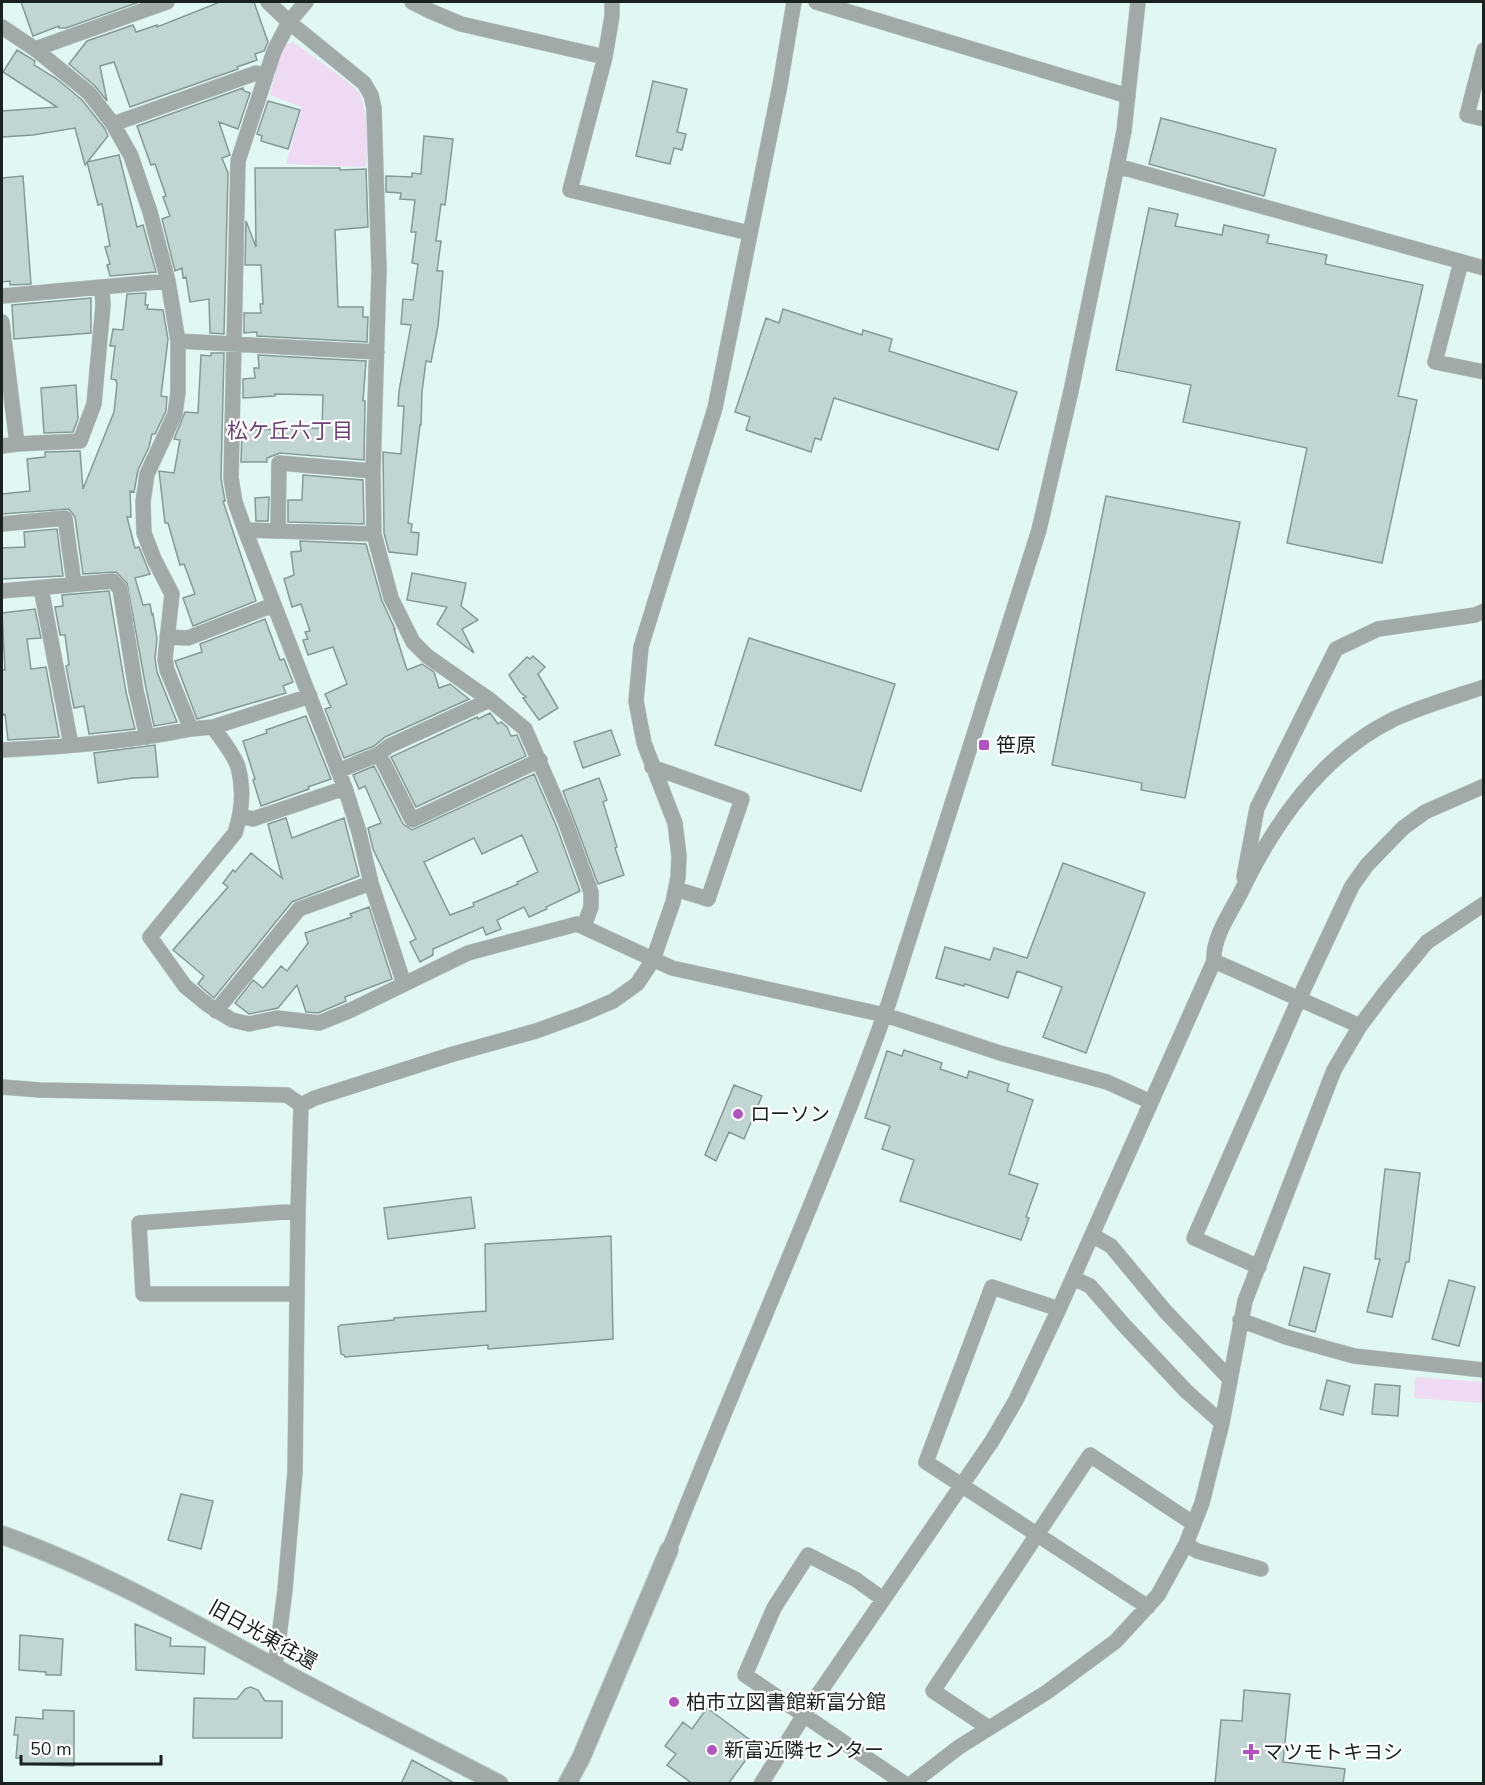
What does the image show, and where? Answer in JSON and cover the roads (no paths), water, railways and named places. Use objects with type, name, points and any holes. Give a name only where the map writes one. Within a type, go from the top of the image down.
[{"type":"street","points":[[35,49],[167,2]]},
{"type":"street","points":[[268,2],[364,83],[371,95],[374,108],[379,270],[373,471],[374,534],[391,598],[412,642],[427,656],[490,699],[525,729],[565,821],[591,892],[591,907],[584,926]]},
{"type":"street","points":[[306,2],[289,22],[274,51],[238,161],[231,478],[235,502],[245,530],[345,788],[359,832],[371,883],[404,984]]},
{"type":"street","points":[[412,2],[461,24],[605,57]]},
{"type":"street","points":[[612,2],[605,57],[570,190],[749,233]]},
{"type":"street","points":[[301,1105],[315,1098],[450,1055],[536,1031],[583,1014],[613,1001],[637,984],[652,960],[676,889],[679,856],[677,832],[644,743],[636,700],[641,647],[715,408],[780,85],[794,2]]},
{"type":"street","points":[[816,2],[1128,96]]},
{"type":"street","points":[[567,1784],[581,1758],[669,1550],[836,1143],[885,1015],[1039,530],[1071,391],[1117,166],[1128,96],[1137,2]]},
{"type":"street","points":[[2,27],[35,49],[89,93],[113,124],[131,156],[150,213],[168,281],[178,341],[178,392],[175,414],[147,474],[143,502],[144,533],[172,594],[165,659],[167,670],[192,729]]},
{"type":"street","points":[[1484,50],[1467,115],[1484,119]]},
{"type":"street","points":[[113,124],[256,73],[265,75]]},
{"type":"street","points":[[1117,166],[1484,268]]},
{"type":"street","points":[[1461,262],[1435,362],[1484,372]]},
{"type":"street","points":[[2,296],[168,281]]},
{"type":"street","points":[[2,446],[80,441],[94,404],[103,305],[102,287]]},
{"type":"street","points":[[2,322],[17,444]]},
{"type":"street","points":[[178,341],[377,352]]},
{"type":"street","points":[[278,531],[279,463],[373,471]]},
{"type":"street","points":[[2,524],[65,518],[74,584]]},
{"type":"street","points":[[245,530],[374,534]]},
{"type":"street","points":[[2,591],[113,581],[120,589],[136,690],[147,736]]},
{"type":"street","points":[[41,588],[71,745]]},
{"type":"street","points":[[166,637],[188,638],[273,605]]},
{"type":"street","points":[[1242,889],[1257,808],[1336,650],[1378,629],[1484,612]]},
{"type":"street","points":[[761,1784],[804,1715],[963,1484],[1016,1401],[1214,961],[1213,951],[1242,889],[1262,852],[1288,812],[1302,793],[1348,748],[1395,719],[1484,687]]},
{"type":"street","points":[[2,750],[71,745],[213,727],[310,696]]},
{"type":"street","points":[[338,771],[379,754],[389,746],[490,699]]},
{"type":"street","points":[[213,727],[238,766],[242,793],[241,816],[235,833],[150,937],[185,986],[216,1011],[232,1020],[249,1024],[278,1018],[319,1023],[468,953],[577,924],[672,968],[885,1015],[1000,1053],[1107,1082],[1151,1102]]},
{"type":"street","points":[[379,754],[412,820],[540,760]]},
{"type":"street","points":[[652,767],[742,799],[708,899],[676,889]]},
{"type":"street","points":[[1259,1267],[1194,1238],[1299,999],[1349,893],[1367,865],[1403,828],[1425,812],[1484,786]]},
{"type":"street","points":[[241,816],[253,819],[345,788]]},
{"type":"street","points":[[216,1011],[299,909],[371,883]]},
{"type":"street","points":[[911,1784],[959,1746],[1047,1692],[1116,1641],[1158,1595],[1186,1544],[1202,1503],[1221,1423],[1245,1301],[1334,1070],[1360,1026],[1427,942],[1484,904]]},
{"type":"street","points":[[1214,961],[1360,1026]]},
{"type":"street","points":[[2,1087],[40,1090],[286,1095],[301,1105]]},
{"type":"street","points":[[275,1667],[285,1590],[295,1472],[301,1105]]},
{"type":"street","points":[[297,1294],[143,1294],[139,1223],[298,1211]]},
{"type":"street","points":[[1092,1234],[1111,1246],[1165,1311],[1229,1378]]},
{"type":"street","points":[[1073,1278],[1090,1286],[1186,1391],[1221,1423]]},
{"type":"street","points":[[1059,1309],[992,1287],[926,1462],[963,1484],[1148,1607]]},
{"type":"street","points":[[1240,1320],[1286,1337],[1354,1356],[1484,1370]]},
{"type":"street","points":[[988,1728],[933,1691],[1090,1455],[1194,1524]]},
{"type":"street","name":"旧日光東往還","points":[[2,1535],[119,1585],[500,1784]]},
{"type":"street","points":[[1186,1544],[1197,1551],[1261,1569]]},
{"type":"street","points":[[883,1599],[855,1579],[808,1555],[774,1608],[745,1675],[904,1784]]},
{"type":"place","name":"笹原","points":[[984,745]]},
{"type":"place","name":"ローソン","points":[[738,1114]]},
{"type":"place","name":"柏市立図書館新富分館","points":[[674,1702]]},
{"type":"place","name":"新富近隣センター","points":[[712,1750]]},
{"type":"place","name":"マツモトキヨシ","points":[[1251,1752]]},
{"type":"district","name":"松ケ丘六丁目","points":[[290,431]]}]
